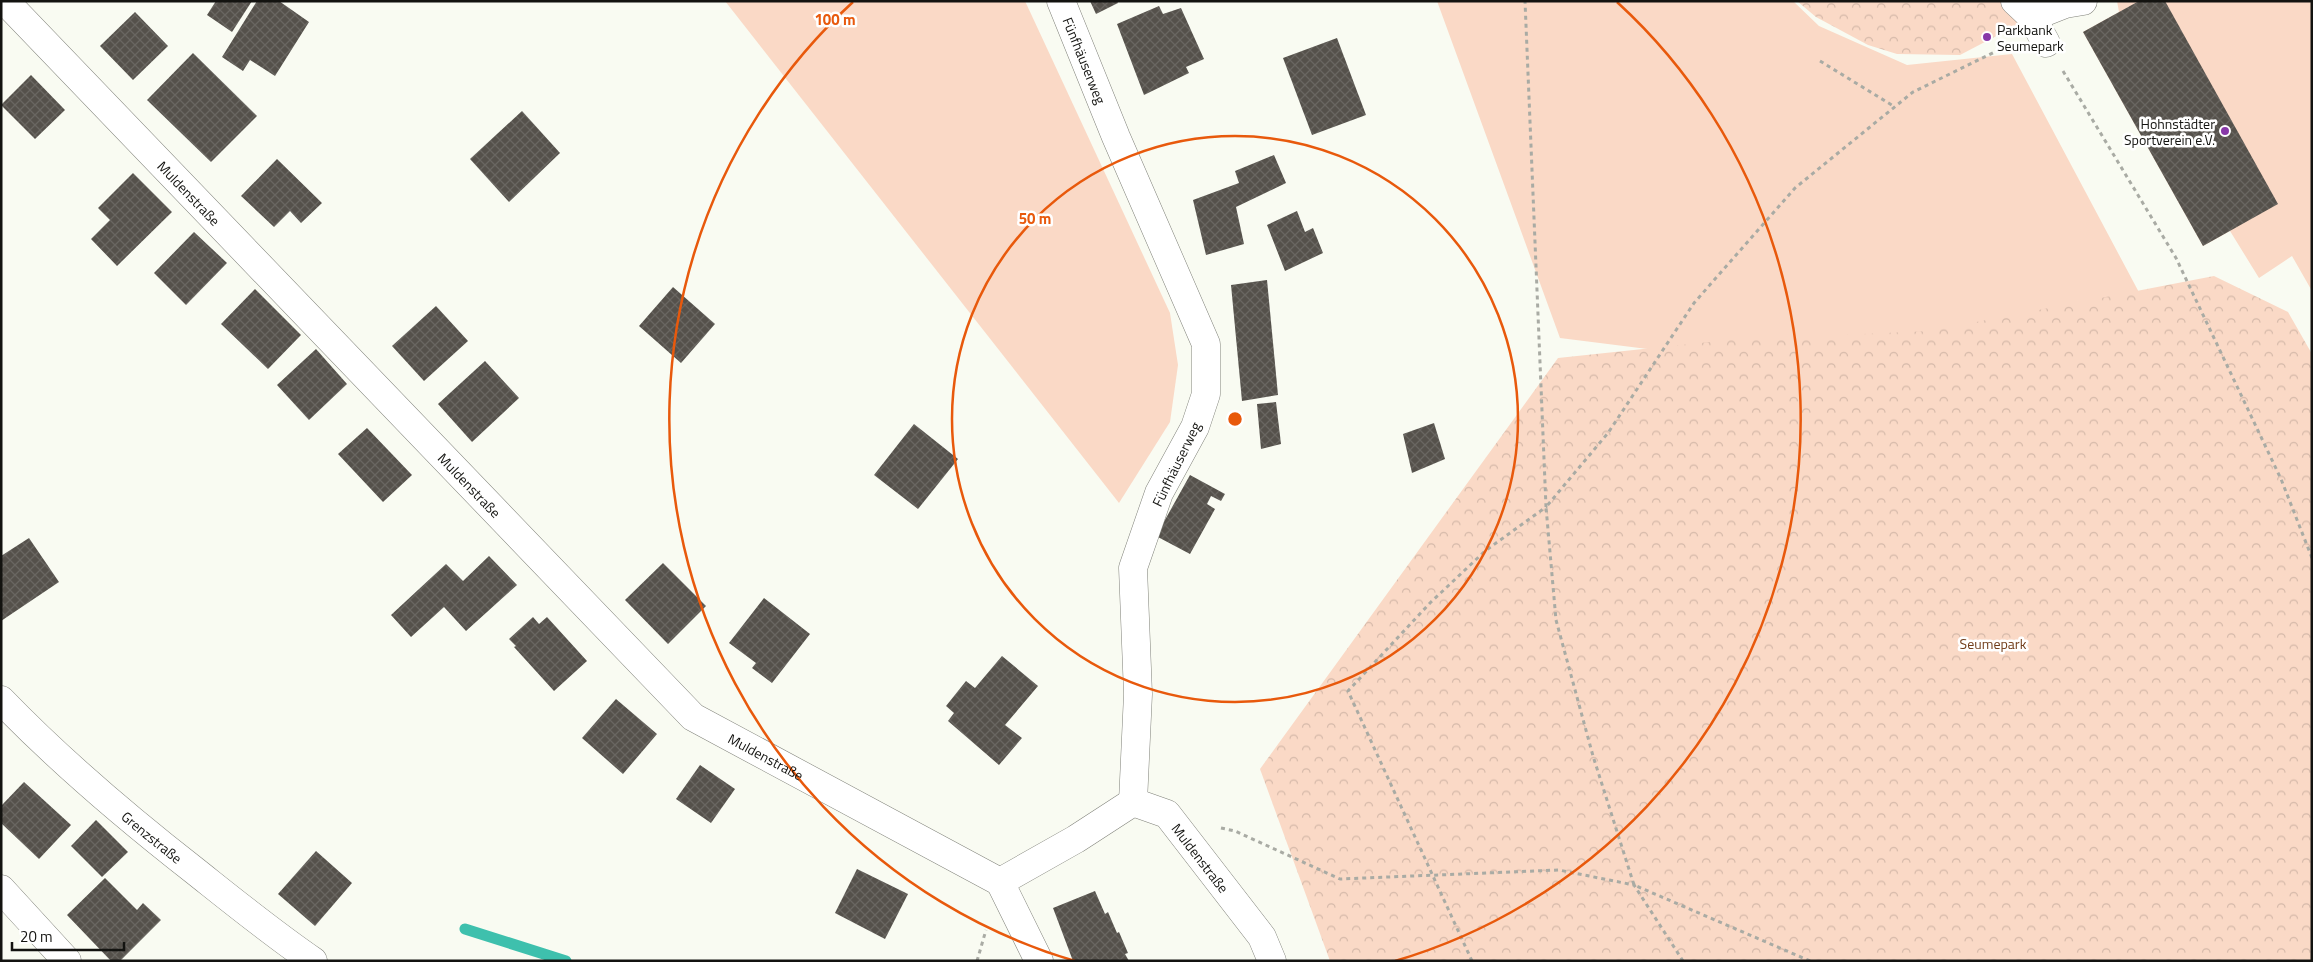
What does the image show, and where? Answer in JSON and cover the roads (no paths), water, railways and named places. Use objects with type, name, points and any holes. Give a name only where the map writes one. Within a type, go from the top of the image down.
[{"type":"street","name":"Muldenstraße","points":[[5,1],[693,717],[1000,882]]},
{"type":"street","name":"Fünfhäuserweg","points":[[1061,1],[1116,137],[1206,344],[1206,394],[1195,427],[1159,493],[1133,568],[1138,694],[1133,802]]},
{"type":"street","points":[[2033,23],[2065,4],[2083,1]]},
{"type":"street","name":"Grenzstraße","points":[[1,700],[69,766],[150,836],[276,935],[313,961]]},
{"type":"street","name":"Muldenstraße","points":[[1133,802],[1167,814],[1262,938],[1272,961]]},
{"type":"street","points":[[1039,961],[1000,882],[1076,839],[1133,802]]},
{"type":"street","points":[[1,889],[67,961]]},
{"type":"waterway","points":[[465,929],[566,961]]},
{"type":"place","name":"Parkbank Seumepark","points":[[1987,37]]},
{"type":"place","name":"Hohnstädter Sportverein e.V.","points":[[2225,131]]},
{"type":"park label","name":"Seumepark","points":[[1993,643]]}]
